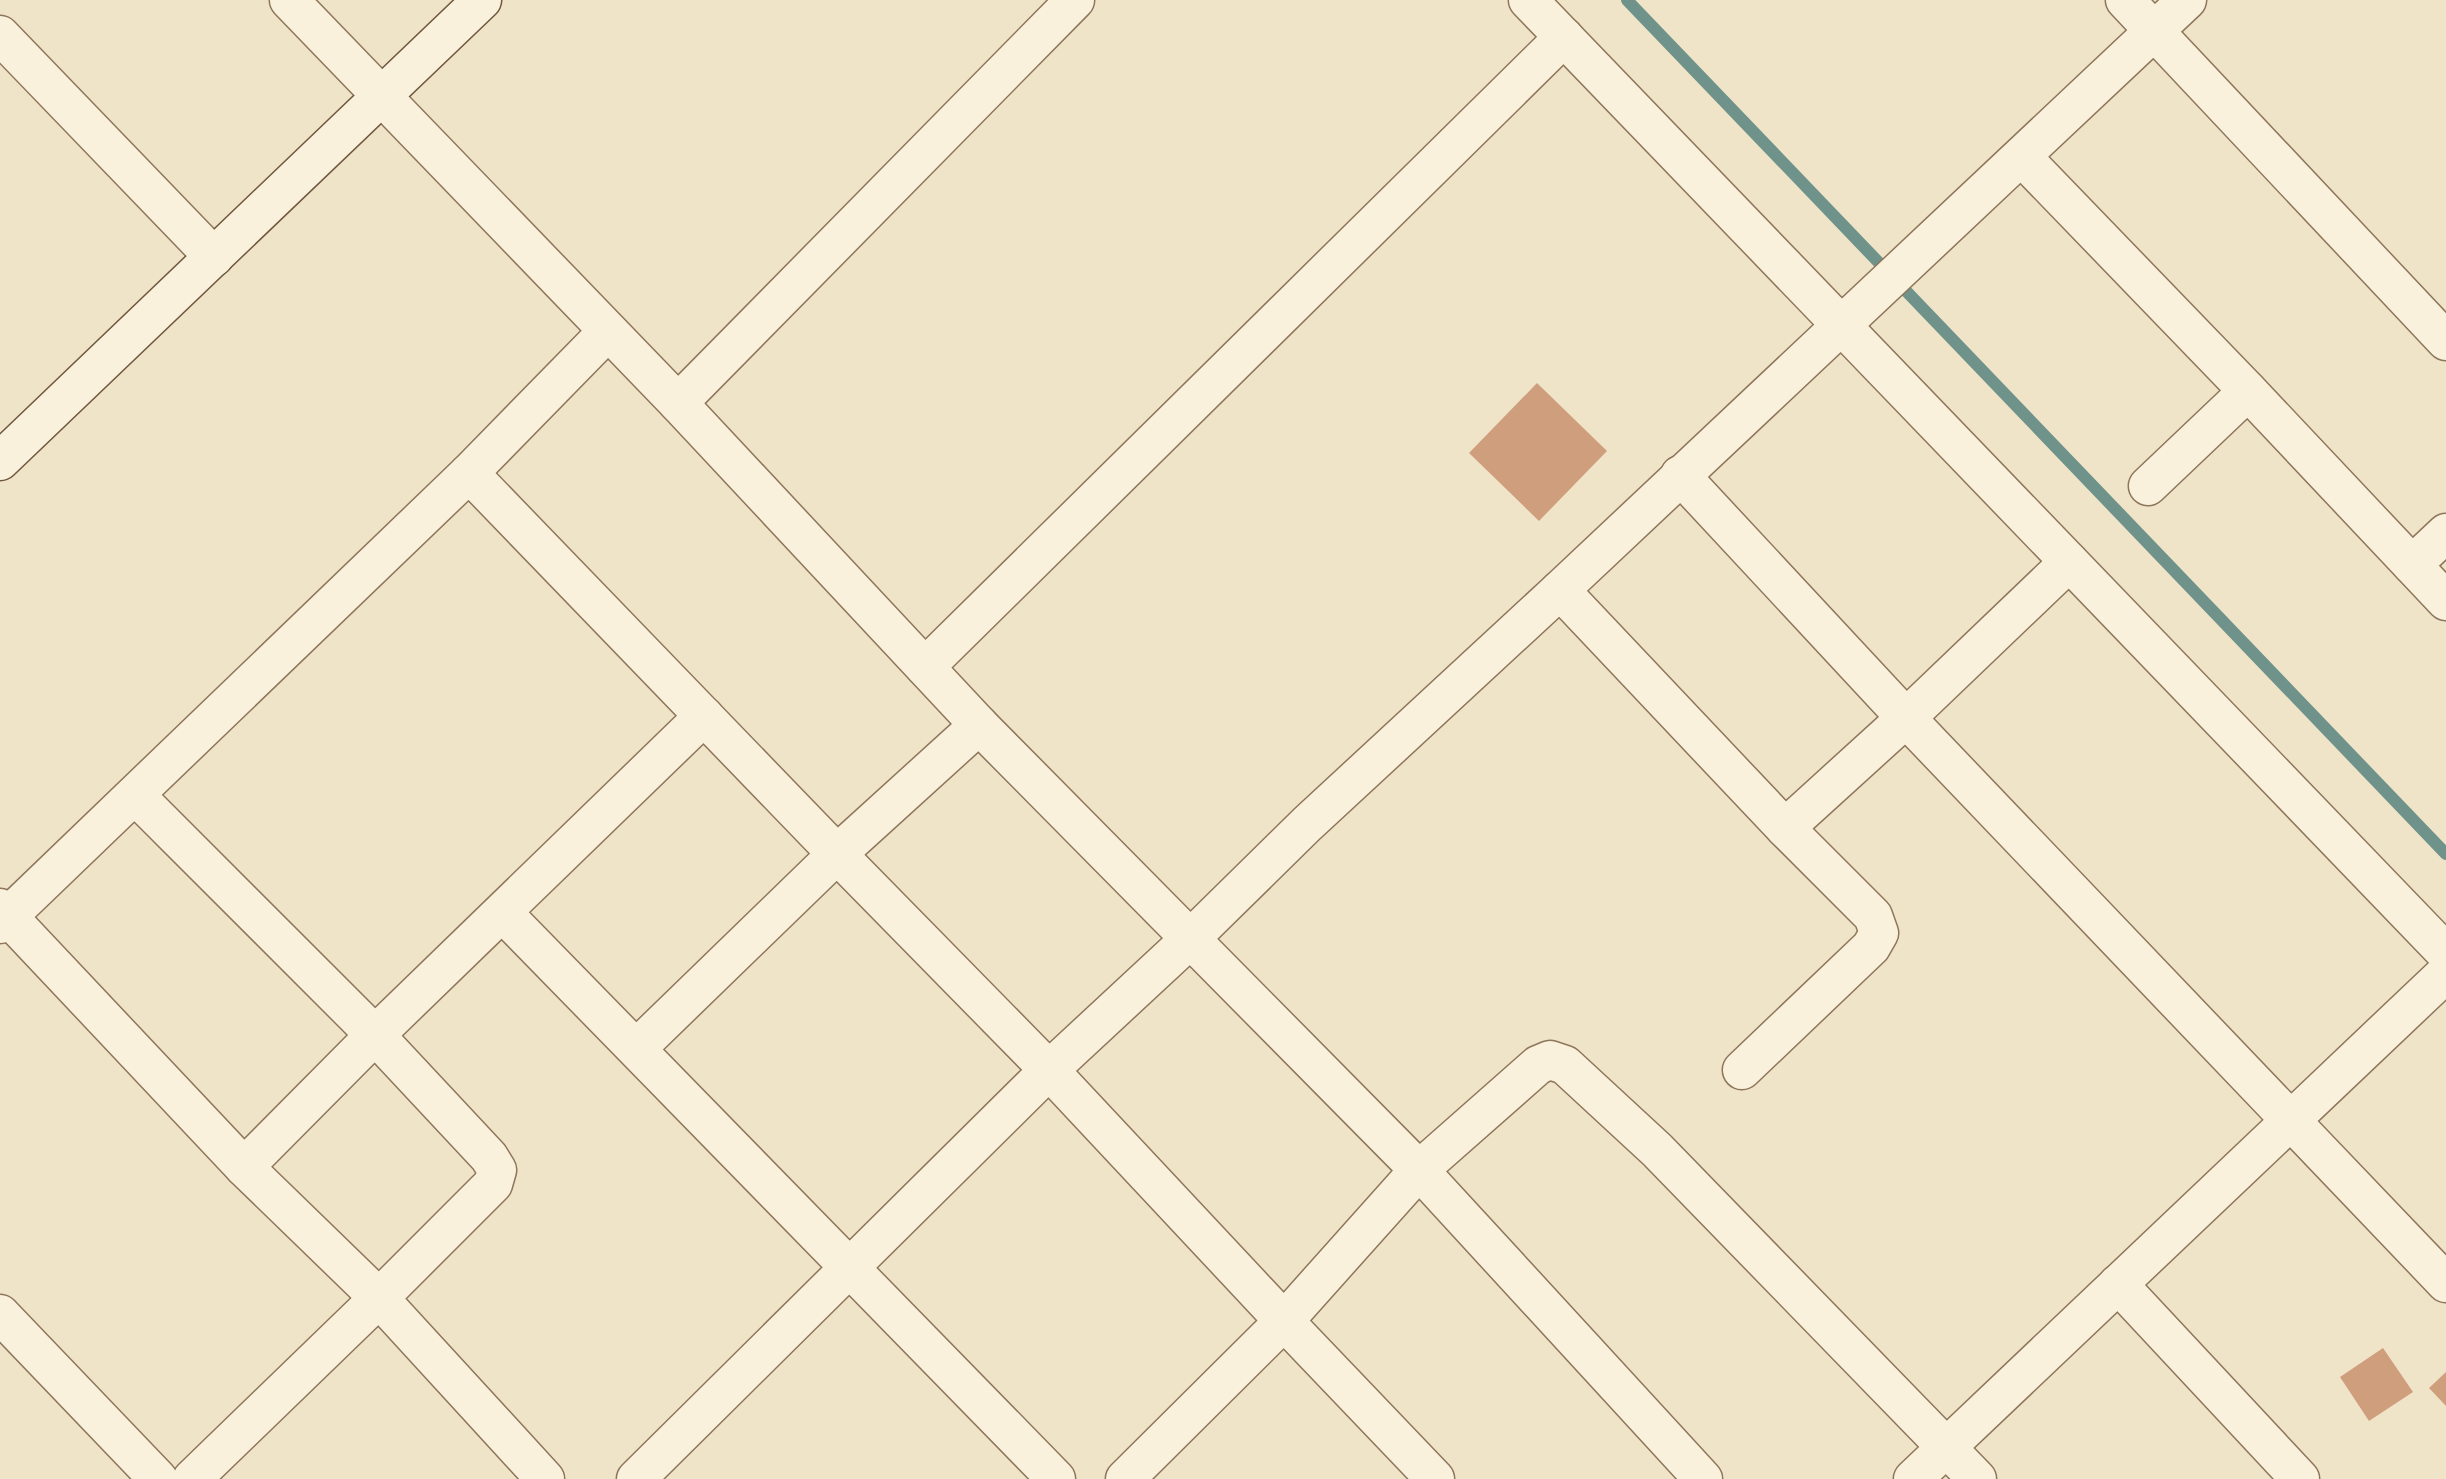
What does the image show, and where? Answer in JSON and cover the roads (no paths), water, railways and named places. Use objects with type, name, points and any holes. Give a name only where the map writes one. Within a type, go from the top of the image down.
[{"type":"street","points":[[289,0],[678,403],[979,725],[1419,1170],[1703,1479]]},
{"type":"street","points":[[0,461],[482,0]]},
{"type":"street","points":[[678,403],[1075,0]]},
{"type":"street","points":[[1528,0],[2446,953]]},
{"type":"street","points":[[2125,0],[2446,341]]},
{"type":"street","points":[[636,1479],[1049,1070],[1189,940],[1307,824],[1560,590],[2187,0]]},
{"type":"street","points":[[0,35],[214,257]]},
{"type":"street","points":[[925,667],[1564,37]]},
{"type":"street","points":[[2022,156],[2446,601]]},
{"type":"street","points":[[545,1479],[379,1298],[244,1167],[3,916],[135,795],[469,473],[607,332]]},
{"type":"street","points":[[2148,486],[2248,391]]},
{"type":"street","points":[[469,473],[1049,1070],[1435,1479]]},
{"type":"street","points":[[1680,475],[1906,718],[2446,1283]]},
{"type":"street","points":[[2412,565],[2446,533]]},
{"type":"street","points":[[1785,828],[1906,718],[2069,562]]},
{"type":"street","points":[[1560,590],[1785,828],[1873,916],[1880,933],[1871,947],[1742,1070]]},
{"type":"street","points":[[244,1167],[375,1035],[704,716]]},
{"type":"street","points":[[637,1048],[837,854],[979,725]]},
{"type":"street","points":[[135,795],[375,1035],[489,1157],[496,1170],[493,1184],[192,1479]]},
{"type":"street","points":[[503,913],[1056,1479]]},
{"type":"street","points":[[1913,1479],[2446,974]]},
{"type":"street","points":[[1125,1479],[1284,1321],[1419,1170],[1538,1065],[1550,1060],[1565,1065],[1657,1150],[1977,1479]]},
{"type":"street","points":[[2118,1284],[2300,1479]]},
{"type":"street","points":[[0,1314],[158,1479]]},
{"type":"waterway","points":[[1627,0],[2446,854]]}]
